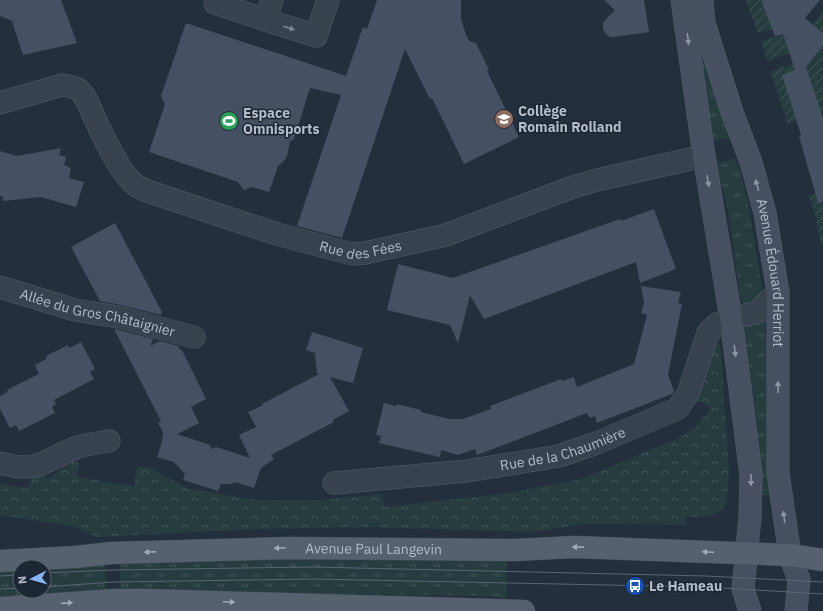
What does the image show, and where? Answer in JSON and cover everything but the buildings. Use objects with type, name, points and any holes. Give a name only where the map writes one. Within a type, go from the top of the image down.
[{"type":"main road","name":"Avenue Paul Langevin","points":[[0,561],[75,557],[112,553],[288,548],[515,550],[574,547],[790,555],[823,560]]},
{"type":"main road","points":[[0,608],[114,600],[150,606],[524,611]]},
{"type":"street","points":[[216,0],[215,2],[316,36],[328,0]]},
{"type":"street","points":[[266,20],[272,0]]},
{"type":"street","points":[[682,0],[704,156],[731,318],[751,475],[750,517],[743,589],[750,611]]},
{"type":"street","name":"Avenue Édouard Herriot","points":[[702,0],[704,23],[732,112],[751,162],[765,213],[778,292],[778,473],[790,555]]},
{"type":"street","name":"Rue des Fées","points":[[0,103],[53,87],[62,85],[70,86],[78,90],[85,97],[100,130],[122,171],[130,181],[136,185],[147,191],[277,234],[352,254],[365,253],[446,235],[573,187],[597,180],[704,156]]},
{"type":"street","name":"Allée du Gros Châtaignier","points":[[0,287],[75,310],[118,317],[194,337]]},
{"type":"street","name":"Rue de la Chaumière","points":[[334,483],[467,470],[559,456],[594,444],[677,409],[688,394],[708,333],[717,324],[731,318],[758,312],[778,292]]},
{"type":"street","points":[[0,463],[27,468],[40,465],[77,447],[109,441]]},
{"type":"street","points":[[790,555],[799,580],[796,611]]},
{"type":"green space","points":[[746,0],[761,0],[773,29],[758,33]]},
{"type":"green space","points":[[823,11],[823,33],[813,24]]},
{"type":"green space","points":[[783,34],[789,53],[767,61],[761,41]]},
{"type":"green space","points":[[823,45],[823,112],[788,124],[770,71],[814,56]]},
{"type":"green space","points":[[703,55],[730,138],[711,141],[700,59]]},
{"type":"green space","points":[[735,159],[739,168],[748,203],[763,294],[755,304],[745,305],[740,296],[728,209],[715,162]]},
{"type":"green space","points":[[819,193],[823,206],[823,244],[821,244],[816,218],[809,196]]},
{"type":"green space","points":[[765,319],[771,495],[761,495],[740,326]]},
{"type":"green space","points":[[720,343],[729,469],[727,501],[722,510],[714,515],[685,517],[686,525],[586,524],[531,532],[367,527],[261,529],[96,537],[72,526],[0,515],[0,484],[28,488],[33,477],[43,474],[49,479],[70,461],[79,463],[77,477],[134,486],[137,466],[151,468],[186,488],[256,500],[320,500],[383,494],[384,507],[510,493],[581,479],[681,437],[698,425],[711,407],[696,400],[708,348]]},
{"type":"green space","points":[[507,554],[506,599],[493,596],[134,591],[121,594],[119,559]]},
{"type":"green space","points":[[105,559],[107,594],[52,596],[52,563]]},
{"type":"green space","points":[[12,566],[12,597],[0,597],[0,567]]},
{"type":"tram line","points":[[52,573],[113,570],[313,567],[706,576],[823,582]]},
{"type":"tram line","points":[[0,576],[12,575]]},
{"type":"tram line","points":[[52,586],[113,582],[313,579],[705,587],[823,594]]},
{"type":"tram line","points":[[0,589],[12,588]]},
{"type":"place","name":"Collège Romain Rolland","points":[[504,119]]},
{"type":"place","name":"Espace Omnisports","points":[[229,121]]},
{"type":"place","name":"Le Hameau","points":[[635,586]]}]
